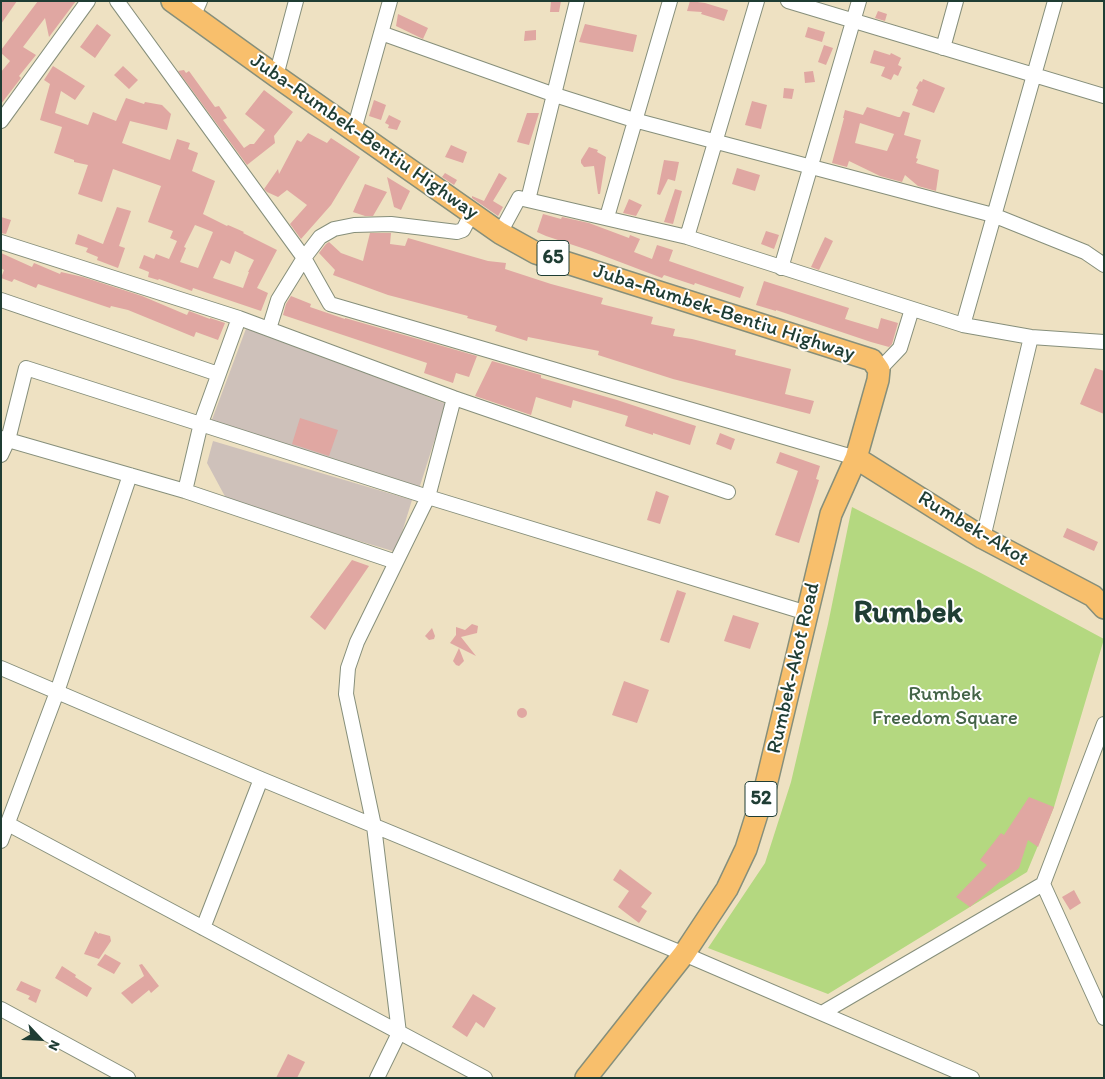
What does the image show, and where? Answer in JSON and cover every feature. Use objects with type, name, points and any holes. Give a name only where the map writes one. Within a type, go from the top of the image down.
[{"type":"main road","name":"Juba-Rumbek-Bentiu Highway","points":[[172,1],[196,9],[276,76],[472,213],[536,253],[872,360],[878,370],[878,380],[856,458],[848,478]]},
{"type":"main road","name":"Rumbek-Akot","points":[[856,458],[983,538],[1100,600]]},
{"type":"main road","name":"Rumbek-Akot Road","points":[[586,1078],[684,954],[726,889],[746,849],[766,785],[831,514],[848,478]]},
{"type":"street","points":[[1,121],[88,1]]},
{"type":"street","points":[[117,1],[304,258],[330,304],[856,458]]},
{"type":"street","points":[[276,76],[296,1]]},
{"type":"street","points":[[354,130],[390,1]]},
{"type":"street","points":[[528,200],[577,1]]},
{"type":"street","points":[[607,218],[670,1]]},
{"type":"street","points":[[687,237],[758,1]]},
{"type":"street","points":[[788,1],[852,22],[1104,96]]},
{"type":"street","points":[[781,268],[859,1]]},
{"type":"street","points":[[943,48],[956,1]]},
{"type":"street","points":[[963,325],[1055,1]]},
{"type":"street","points":[[381,32],[555,95],[634,120],[993,215],[1085,252],[1104,264]]},
{"type":"street","points":[[500,232],[519,198],[687,237],[963,325],[1031,337],[1104,342]]},
{"type":"street","points":[[269,329],[278,300],[304,258],[320,238],[334,229],[354,225],[391,224],[457,232],[463,230],[472,213]]},
{"type":"street","points":[[1,242],[239,318],[454,398],[728,492]]},
{"type":"street","points":[[1,300],[218,374]]},
{"type":"street","points":[[878,370],[900,348],[912,309]]},
{"type":"street","points":[[185,491],[201,423],[239,318]]},
{"type":"street","points":[[983,538],[1031,337]]},
{"type":"street","points":[[1,455],[26,368],[428,496],[807,613]]},
{"type":"street","points":[[377,1078],[399,1033],[374,826],[346,694],[348,668],[357,642],[428,496],[454,398]]},
{"type":"street","points":[[5,439],[185,491],[396,562]]},
{"type":"street","points":[[1,841],[57,692],[130,475]]},
{"type":"street","points":[[1,668],[261,779],[684,954],[972,1078]]},
{"type":"street","points":[[822,1013],[1043,884],[1100,741],[1104,724]]},
{"type":"street","points":[[203,928],[261,779]]},
{"type":"street","points":[[8,824],[485,1078]]},
{"type":"street","points":[[1043,884],[1104,1018]]},
{"type":"street","points":[[1,1009],[128,1078]]},
{"type":"shaded area","points":[[247,326],[446,404],[419,489],[210,425]]},
{"type":"shaded area","points":[[213,441],[412,500],[396,552],[228,502],[207,463]]},
{"type":"green space","name":"Rumbek Freedom Square","points":[[852,507],[1104,639],[1054,807],[1027,872],[828,994],[708,948],[765,863],[791,782],[828,624]]},
{"type":"building","points":[[1,1],[17,1],[1,24]]},
{"type":"building","points":[[38,1],[76,1],[49,37],[45,18],[23,47],[36,55],[19,76],[21,78],[1,104],[1,72],[10,61],[1,53],[1,50]]},
{"type":"building","points":[[551,1],[561,1],[559,12],[550,12]]},
{"type":"building","points":[[690,1],[705,3],[728,10],[724,21],[701,14],[702,12],[687,11]]},
{"type":"building","points":[[878,11],[887,14],[885,21],[875,18]]},
{"type":"building","points":[[398,14],[428,28],[423,39],[396,26]]},
{"type":"building","points":[[97,24],[111,35],[95,58],[80,47]]},
{"type":"building","points":[[585,24],[637,35],[633,52],[579,42]]},
{"type":"building","points":[[808,27],[825,32],[822,42],[805,37]]},
{"type":"building","points":[[536,30],[536,40],[524,41],[525,31]]},
{"type":"building","points":[[824,45],[833,48],[826,65],[818,62]]},
{"type":"building","points":[[874,50],[890,55],[891,53],[901,58],[898,65],[902,67],[898,76],[894,74],[891,80],[881,76],[885,67],[870,63]]},
{"type":"building","points":[[53,66],[85,86],[75,100],[61,91],[55,113],[88,125],[93,112],[116,121],[126,98],[144,104],[145,102],[162,105],[171,114],[167,130],[130,121],[122,143],[170,160],[177,139],[190,143],[188,149],[198,153],[192,171],[215,181],[203,214],[244,232],[277,250],[257,288],[268,293],[261,311],[193,288],[192,291],[148,277],[149,272],[139,268],[144,255],[154,259],[156,254],[169,259],[177,241],[170,238],[173,231],[148,222],[161,186],[113,169],[102,202],[78,194],[88,165],[74,162],[74,160],[54,153],[62,127],[40,120],[50,84],[44,80]],"holes":[[[195,225],[213,232],[198,268],[180,262],[186,248],[184,247]],[[235,251],[254,260],[243,288],[213,278],[221,260],[230,264]]]},
{"type":"building","points":[[123,66],[138,80],[129,89],[114,75]]},
{"type":"building","points":[[184,70],[186,73],[189,71],[215,107],[219,106],[227,118],[223,120],[244,148],[254,144],[265,130],[245,114],[264,90],[293,112],[274,136],[275,143],[247,165],[178,71]]},
{"type":"building","points":[[813,71],[815,82],[805,83],[804,72]]},
{"type":"building","points":[[923,79],[945,88],[934,113],[912,105],[918,90],[916,88]]},
{"type":"building","points":[[784,88],[794,89],[792,99],[783,98]]},
{"type":"building","points":[[374,100],[386,105],[381,120],[369,116]]},
{"type":"building","points":[[752,101],[767,105],[761,129],[745,125]]},
{"type":"building","points":[[867,107],[898,117],[900,117],[903,111],[910,113],[904,135],[921,140],[916,163],[939,170],[936,191],[918,186],[905,175],[902,182],[880,176],[849,161],[847,167],[832,163],[845,110],[863,115]],"holes":[[[860,123],[894,134],[887,151],[855,143]]]},
{"type":"building","points":[[527,113],[539,113],[529,145],[517,142]]},
{"type":"building","points":[[389,115],[401,121],[397,130],[388,128],[389,125],[385,123]]},
{"type":"building","points":[[308,133],[327,143],[331,138],[360,157],[331,205],[301,239],[290,224],[307,205],[287,190],[278,197],[264,189],[278,169],[279,174],[297,140],[301,142]]},
{"type":"building","points":[[451,145],[467,152],[463,163],[445,157]]},
{"type":"building","points":[[589,147],[598,150],[597,152],[606,157],[600,194],[598,194],[594,166],[584,167],[581,163]]},
{"type":"building","points":[[664,160],[679,162],[675,181],[668,179],[660,195],[657,194]]},
{"type":"building","points":[[737,168],[760,175],[755,191],[732,184]]},
{"type":"building","points":[[445,173],[457,180],[454,185],[442,177]]},
{"type":"building","points":[[499,173],[507,178],[493,201],[503,207],[498,216],[472,198],[472,196],[484,201]]},
{"type":"building","points":[[387,177],[410,191],[401,210],[394,207]]},
{"type":"building","points":[[365,184],[387,192],[373,216],[365,216],[353,212]]},
{"type":"building","points":[[675,189],[682,191],[673,224],[664,222]]},
{"type":"building","points":[[629,199],[642,205],[636,216],[623,213]]},
{"type":"building","points":[[117,207],[131,211],[119,246],[125,248],[118,268],[97,260],[98,257],[86,252],[88,248],[75,244],[78,234],[103,244]]},
{"type":"building","points":[[543,214],[589,223],[629,238],[630,235],[640,239],[634,252],[652,259],[657,245],[673,250],[669,261],[744,287],[740,298],[664,275],[662,278],[546,236],[537,232]]},
{"type":"building","points":[[1,217],[11,220],[6,234],[1,233]]},
{"type":"building","points":[[766,231],[779,235],[774,249],[761,244]]},
{"type":"building","points":[[370,233],[391,233],[390,244],[405,246],[408,238],[488,261],[506,263],[505,269],[603,298],[601,304],[653,317],[651,324],[675,329],[673,336],[736,350],[735,355],[791,369],[785,394],[814,401],[810,414],[673,379],[598,355],[599,351],[528,337],[527,341],[495,331],[497,326],[467,318],[468,316],[388,295],[333,275],[335,270],[319,253],[326,244],[329,242],[341,253],[363,261]]},
{"type":"building","points":[[825,237],[833,241],[819,270],[811,267]]},
{"type":"building","points":[[1,253],[32,267],[34,263],[60,274],[61,272],[83,277],[142,296],[187,315],[189,311],[225,323],[218,340],[196,332],[194,337],[128,310],[111,306],[110,308],[38,284],[36,288],[14,279],[12,282],[1,278],[4,270],[1,268]]},
{"type":"building","points":[[764,281],[849,308],[845,319],[878,329],[881,318],[898,323],[892,344],[889,347],[871,342],[756,305]]},
{"type":"building","points":[[291,296],[311,304],[310,307],[345,319],[477,356],[469,377],[456,373],[453,383],[424,373],[427,363],[283,315],[286,304]]},
{"type":"building","points":[[492,361],[541,375],[541,378],[696,426],[690,445],[625,426],[628,416],[573,400],[571,408],[536,397],[531,415],[475,396]]},
{"type":"building","points":[[1095,368],[1104,371],[1104,414],[1080,404]]},
{"type":"building","points":[[300,418],[338,430],[329,456],[292,444]]},
{"type":"building","points":[[720,433],[735,439],[731,450],[716,444]]},
{"type":"building","points":[[780,452],[820,466],[816,479],[819,480],[799,543],[775,535],[798,471],[776,463]]},
{"type":"building","points":[[656,491],[669,496],[660,524],[647,520]]},
{"type":"building","points":[[1067,528],[1098,542],[1094,551],[1063,537]]},
{"type":"building","points":[[352,560],[369,566],[325,630],[310,617]]},
{"type":"building","points":[[677,590],[686,593],[669,643],[660,640]]},
{"type":"building","points":[[733,615],[759,623],[750,649],[724,641]]},
{"type":"building","points":[[472,624],[478,626],[477,633],[461,637],[476,656],[450,643],[456,635],[456,627],[465,630]]},
{"type":"building","points":[[432,628],[435,636],[434,639],[429,640],[425,636]]},
{"type":"building","points":[[459,648],[464,661],[459,666],[453,661]]},
{"type":"building","points":[[624,681],[649,690],[637,723],[612,715]]},
{"type":"building","points":[[520,708],[524,708],[527,713],[526,717],[520,718],[517,715],[517,711]]},
{"type":"building","points":[[1029,797],[1054,807],[1038,847],[1028,840],[1019,868],[970,907],[956,897],[987,865],[980,860],[1001,833],[1004,835]]},
{"type":"building","points":[[620,869],[652,893],[641,907],[647,911],[639,923],[618,907],[629,891],[613,880]]},
{"type":"building","points":[[1074,890],[1081,903],[1070,910],[1062,897]]},
{"type":"building","points":[[95,931],[99,934],[110,936],[111,941],[99,959],[84,954]]},
{"type":"building","points":[[105,954],[121,963],[114,974],[97,965]]},
{"type":"building","points":[[142,964],[159,986],[151,993],[149,990],[132,1004],[121,993],[144,976],[139,965]]},
{"type":"building","points":[[62,966],[92,988],[87,997],[55,978]]},
{"type":"building","points":[[21,981],[41,990],[36,1003],[28,999],[30,996],[16,990]]},
{"type":"building","points":[[473,994],[496,1008],[484,1028],[476,1022],[467,1037],[452,1027]]},
{"type":"building","points":[[288,1054],[305,1062],[297,1078],[276,1078]]},
{"type":"district","name":"Rumbek","points":[[908,614]]}]
